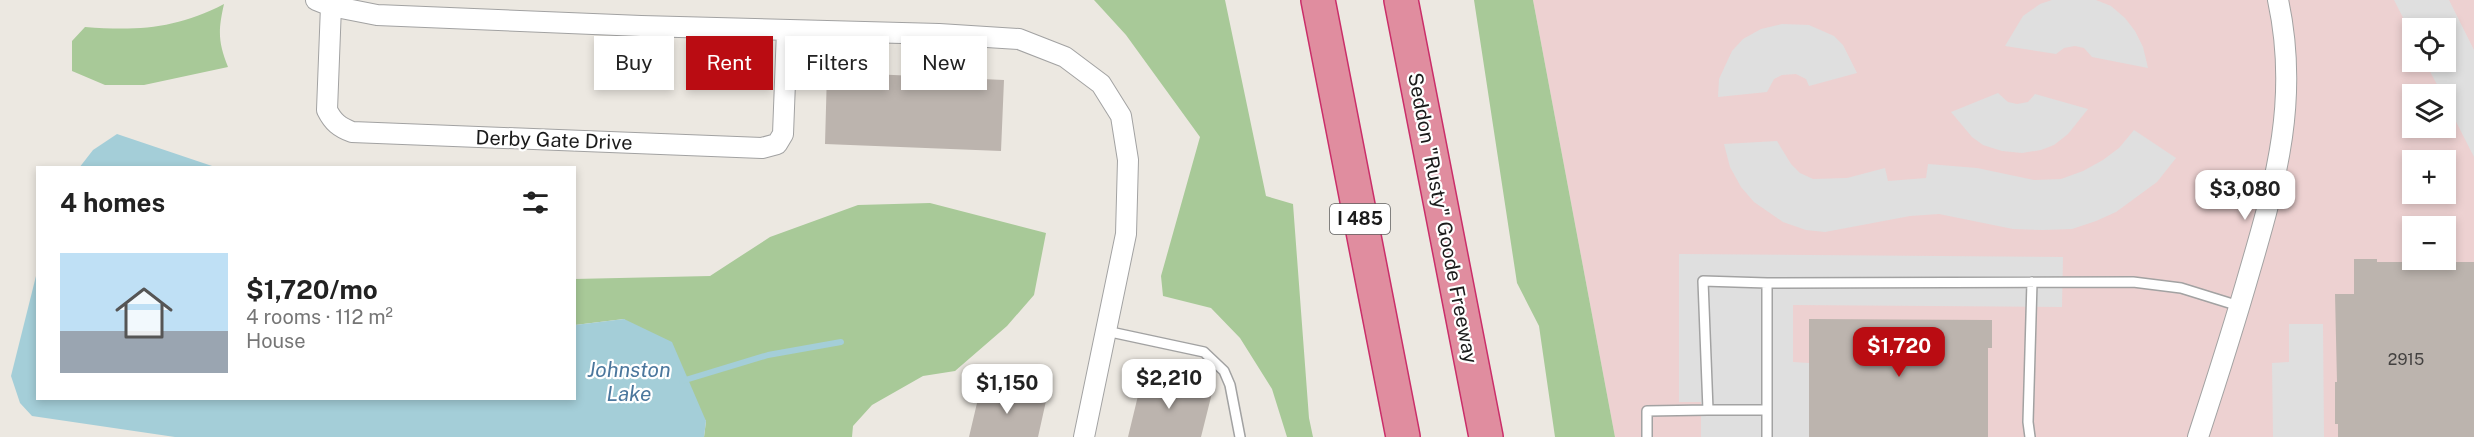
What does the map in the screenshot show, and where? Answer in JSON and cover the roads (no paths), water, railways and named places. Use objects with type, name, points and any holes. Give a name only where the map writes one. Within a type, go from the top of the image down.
[{"type":"highway","name":"I 485","points":[[1318,0],[1403,437]]},
{"type":"highway","name":"Seddon \"Rusty\" Goode Freeway","points":[[1401,0],[1486,437]]},
{"type":"street","points":[[2198,437],[2239,306],[2277,172],[2283,136],[2287,60],[2278,0]]},
{"type":"street","points":[[323,3],[389,15],[939,34],[1019,39],[1065,57],[1101,84],[1121,116],[1128,160],[1126,234],[1084,437]]},
{"type":"street","name":"Derby Gate Drive","points":[[323,3],[327,110],[339,127],[352,132],[762,148],[777,144],[783,134],[787,30]]},
{"type":"lane","points":[[1708,411],[1703,281],[1767,283],[2133,282],[2181,288],[2239,306]]},
{"type":"lane","points":[[2030,437],[2028,422],[2032,282]]},
{"type":"lane","points":[[1767,283],[1767,437]]},
{"type":"lane","points":[[1106,331],[1204,352],[1224,371],[1230,385],[1240,437]]},
{"type":"lane","points":[[1647,437],[1647,411],[1766,411]]},
{"type":"water","points":[[117,134],[212,166],[81,166],[93,150]]},
{"type":"water","name":"Johnston Lake","points":[[36,276],[36,400],[576,400],[576,325],[624,319],[672,342],[706,421],[704,437],[175,437],[32,416],[20,403],[11,376]]},
{"type":"waterway","points":[[682,381],[768,355],[841,342]]}]
